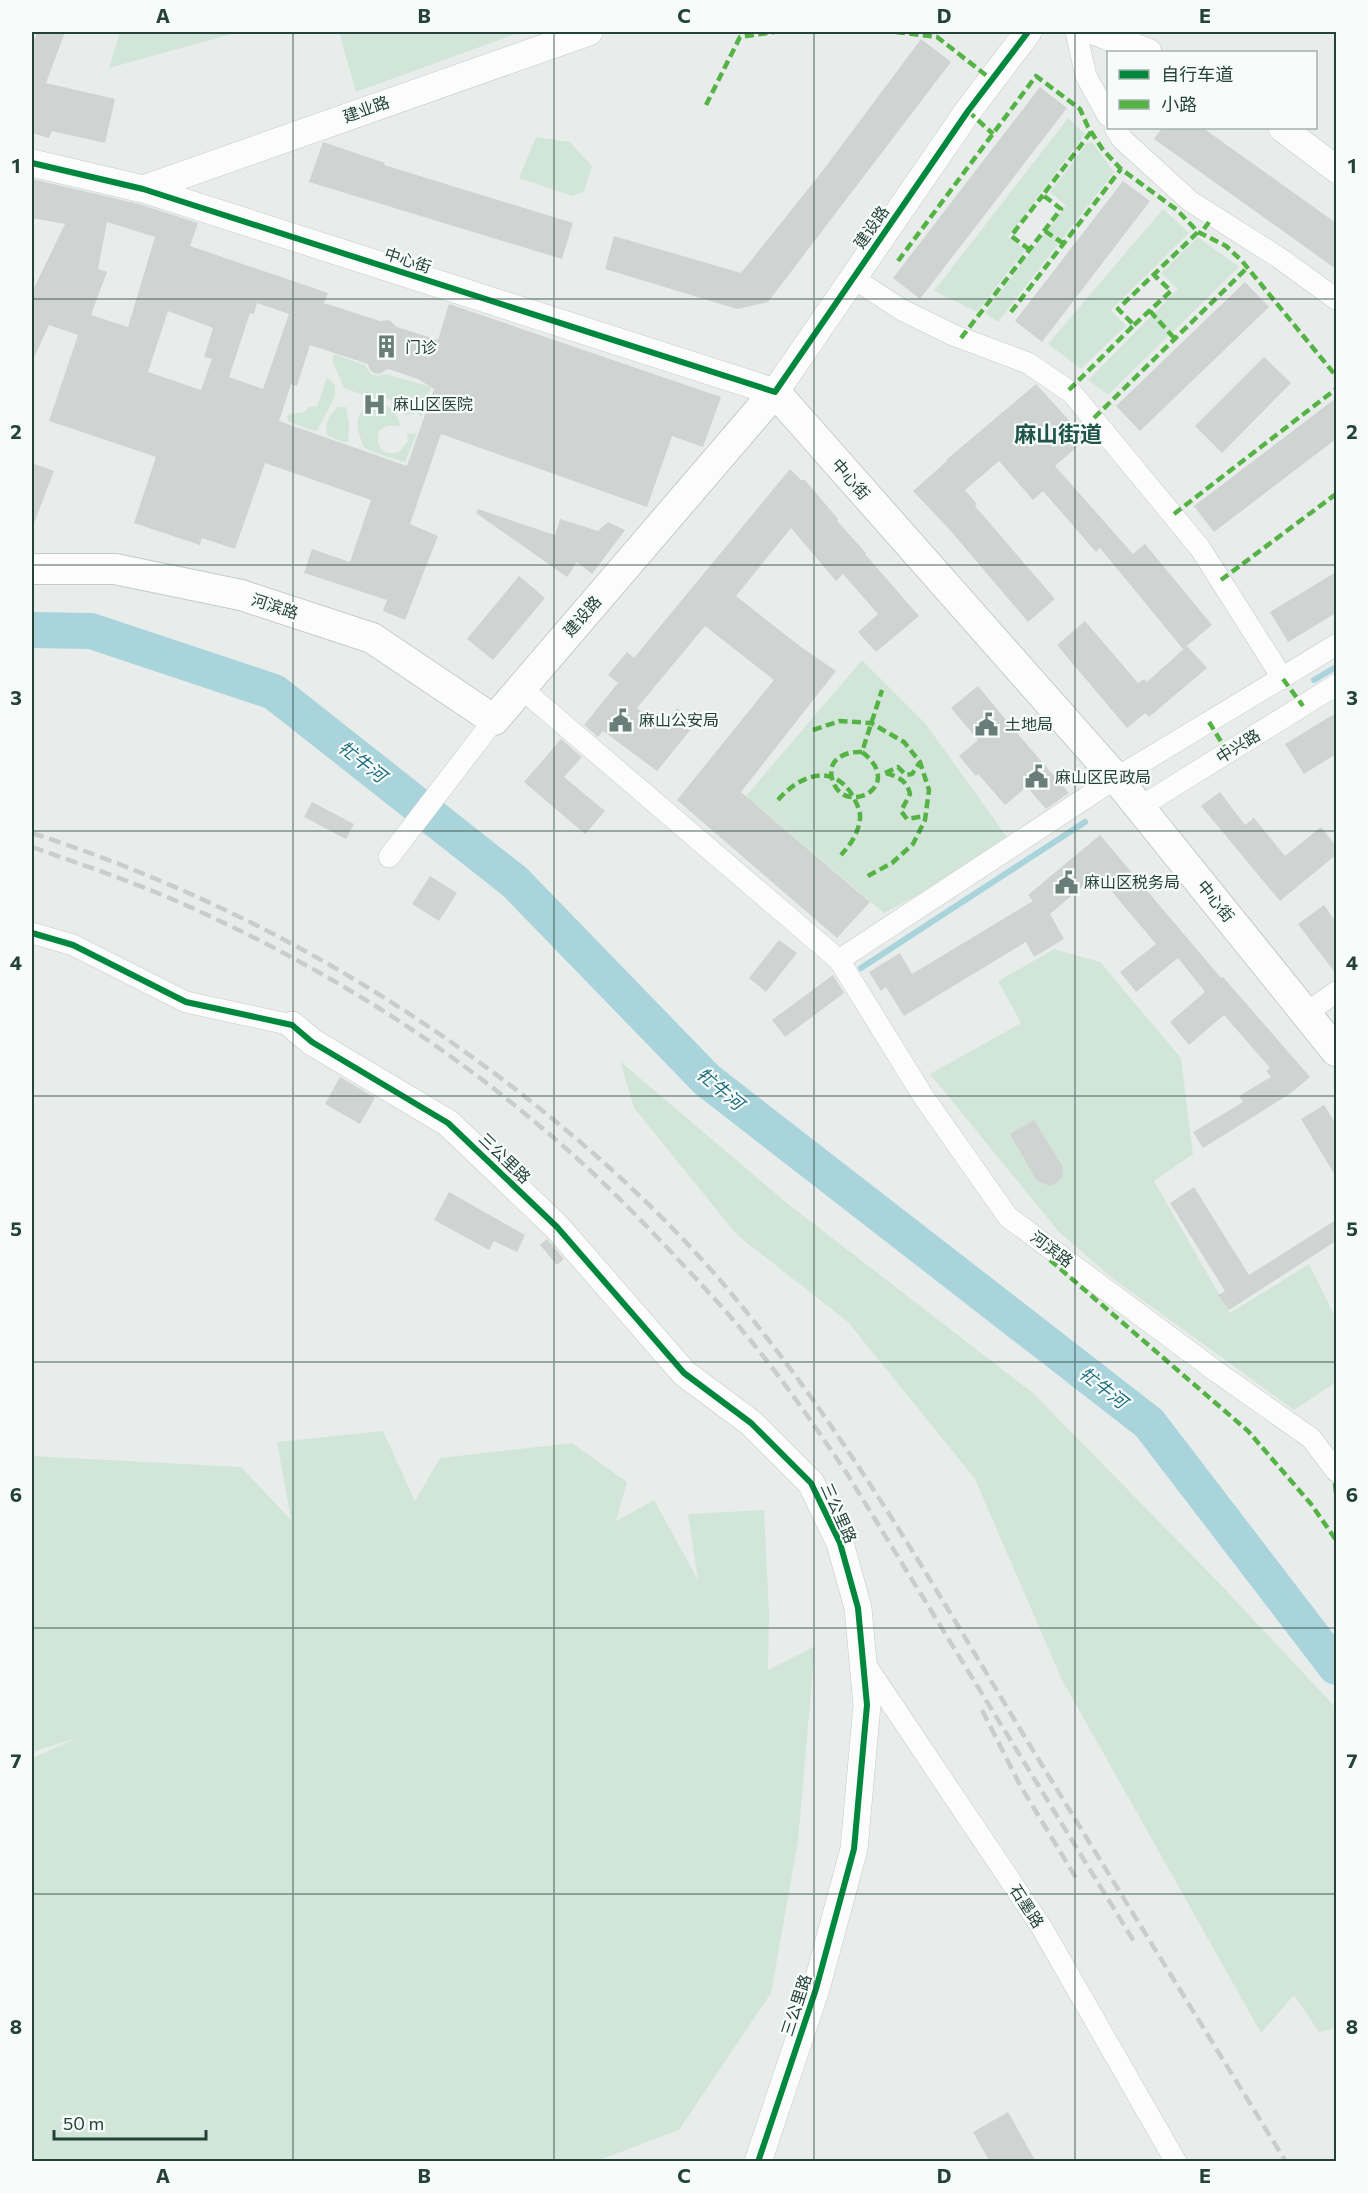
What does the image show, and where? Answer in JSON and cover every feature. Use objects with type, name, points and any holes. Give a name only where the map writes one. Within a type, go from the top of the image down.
[{"type":"main road","name":"建设路","points":[[494,720],[775,392]]},
{"type":"main road","name":"中心街","points":[[775,392],[1116,778],[1336,1051]]},
{"type":"main road","name":"河滨路","points":[[32,569],[115,569],[241,595],[372,638],[494,720]]},
{"type":"street","name":"建业路","points":[[143,189],[589,32]]},
{"type":"street","name":"建设路","points":[[775,392],[991,79],[1028,32]]},
{"type":"street","points":[[1076,32],[1086,76],[1107,114]]},
{"type":"street","points":[[1096,32],[1145,51]]},
{"type":"street","points":[[1116,129],[1122,139],[1190,201],[1281,259],[1336,299]]},
{"type":"street","points":[[1283,129],[1336,169]]},
{"type":"street","name":"中心街","points":[[32,163],[143,189],[775,392]]},
{"type":"street","points":[[852,278],[902,310],[943,330],[1028,363],[1072,393],[1200,548],[1283,679]]},
{"type":"street","points":[[839,960],[1116,778],[1336,645]]},
{"type":"street","name":"中兴路","points":[[1140,807],[1336,686]]},
{"type":"street","name":"河滨路","points":[[521,688],[839,960],[923,1096],[1008,1216],[1217,1372],[1311,1438],[1336,1471]]},
{"type":"street","points":[[389,857],[494,720]]},
{"type":"street","points":[[32,933],[74,945],[186,1002],[292,1025]]},
{"type":"street","points":[[1306,1013],[1336,992]]},
{"type":"street","name":"三公里路","points":[[292,1025],[312,1042],[448,1123],[557,1227],[684,1373],[752,1423],[812,1483],[840,1542],[858,1608],[867,1705],[854,1848],[816,1989],[758,2162]]},
{"type":"street","name":"石墨路","points":[[862,1660],[1042,1928],[1176,2162]]},
{"type":"green space","points":[[120,32],[239,32],[109,68]]},
{"type":"green space","points":[[339,32],[521,32],[356,92]]},
{"type":"green space","points":[[1068,118],[1085,134],[1008,237],[1025,250],[977,312],[934,291]]},
{"type":"green space","points":[[536,137],[570,142],[592,166],[584,192],[572,196],[519,178]]},
{"type":"green space","points":[[1092,142],[1114,172],[998,322],[985,313],[1066,205],[1050,192],[1087,143]]},
{"type":"green space","points":[[1163,209],[1189,233],[1111,310],[1126,326],[1081,369],[1048,344]]},
{"type":"green space","points":[[1198,237],[1239,267],[1108,395],[1088,380],[1178,289],[1161,273]]},
{"type":"green space","points":[[334,354],[365,365],[371,374],[378,376],[386,374],[431,387],[421,417],[417,413],[405,415],[397,405],[389,400],[367,399],[366,396],[344,388],[332,360]]},
{"type":"green space","points":[[327,377],[335,385],[335,396],[317,431],[289,422],[287,417],[289,414],[304,412],[310,406],[317,407]]},
{"type":"green space","points":[[376,403],[386,405],[392,410],[401,426],[387,426],[379,431],[379,446],[385,452],[399,452],[408,441],[407,434],[417,433],[405,462],[372,451],[363,445],[358,428],[358,417],[364,409]]},
{"type":"green space","points":[[338,407],[346,407],[349,423],[348,442],[328,436],[326,428],[328,420]]},
{"type":"green space","points":[[862,660],[925,723],[1007,837],[957,874],[884,913],[746,796]]},
{"type":"green space","points":[[1054,949],[1100,962],[1181,1058],[1193,1154],[1154,1181],[1230,1313],[1309,1264],[1336,1319],[1336,1382],[1294,1410],[1112,1278],[1059,1232],[930,1074],[1021,1023],[998,981]]},
{"type":"green space","points":[[620,1061],[783,1200],[1033,1393],[1224,1588],[1336,1708],[1336,2028],[1319,2032],[1294,1995],[1261,2033],[1061,1678],[975,1479],[848,1322],[737,1235],[634,1108]]},
{"type":"green space","points":[[383,1431],[415,1501],[440,1458],[572,1443],[627,1482],[616,1521],[654,1500],[698,1580],[688,1514],[764,1510],[769,1613],[768,1670],[815,1646],[798,1841],[771,1993],[679,2130],[597,2161],[32,2161],[32,1758],[77,1738],[32,1752],[32,1456],[241,1467],[291,1520],[277,1442]]},
{"type":"building","points":[[37,32],[65,32],[46,83],[115,99],[105,143],[52,131],[49,138],[32,133],[32,47]]},
{"type":"building","points":[[921,39],[951,62],[768,302],[737,309],[605,269],[614,236],[741,273],[824,169]]},
{"type":"building","points":[[1040,87],[1067,108],[920,299],[893,278]]},
{"type":"building","points":[[1161,129],[1204,129],[1336,223],[1336,269],[1154,139]]},
{"type":"building","points":[[323,142],[385,163],[384,165],[573,223],[562,259],[309,182]]},
{"type":"building","points":[[32,179],[139,204],[198,223],[190,246],[328,293],[324,303],[380,321],[389,320],[397,327],[438,340],[449,304],[721,397],[703,447],[672,436],[647,507],[441,434],[410,524],[438,536],[405,620],[383,611],[387,600],[304,573],[312,549],[350,562],[371,500],[265,463],[235,549],[202,538],[200,545],[134,523],[156,457],[49,421],[78,335],[49,325],[32,362],[32,292],[65,224],[32,218]],"holes":[[[107,222],[155,237],[128,327],[91,315],[107,272],[98,269]],[[257,303],[289,314],[263,389],[229,377],[250,313],[254,314]],[[168,311],[213,328],[204,357],[212,359],[201,390],[148,372]],[[310,345],[368,364],[374,373],[379,374],[388,369],[418,379],[434,389],[407,466],[279,421],[291,384],[297,386]]]},
{"type":"building","points":[[1123,181],[1150,201],[1042,342],[1015,321]]},
{"type":"building","points":[[1245,282],[1269,307],[1140,431],[1116,406]]},
{"type":"building","points":[[1264,357],[1291,383],[1222,453],[1195,426]]},
{"type":"building","points":[[1036,384],[1086,439],[1055,466],[1133,554],[1145,544],[1212,625],[1183,649],[1100,548],[1096,552],[1043,491],[1033,500],[999,461],[965,490],[977,504],[975,506],[1055,599],[1028,622],[949,529],[913,491]]},
{"type":"building","points":[[1336,398],[1336,439],[1214,532],[1194,506]]},
{"type":"building","points":[[32,463],[54,471],[33,526],[32,526]]},
{"type":"building","points":[[790,469],[801,480],[805,480],[838,519],[837,521],[919,616],[876,652],[858,632],[878,614],[843,574],[836,581],[791,528],[736,596],[801,647],[836,671],[741,792],[870,902],[837,938],[677,800],[774,680],[705,626],[637,708],[661,728],[677,708],[696,723],[657,771],[603,731],[598,737],[584,725],[618,683],[608,675],[627,652],[634,658]]},
{"type":"building","points":[[478,509],[555,535],[560,519],[598,531],[608,522],[625,530],[592,574],[577,562],[567,577],[476,513]]},
{"type":"building","points":[[1336,572],[1336,613],[1288,642],[1270,612]]},
{"type":"building","points":[[519,576],[545,598],[493,660],[467,639]]},
{"type":"building","points":[[1085,621],[1138,683],[1144,679],[1147,682],[1187,646],[1207,668],[1149,717],[1145,713],[1127,728],[1057,645]]},
{"type":"building","points":[[978,686],[1069,793],[1046,809],[1027,787],[1005,805],[959,756],[978,740],[951,708]]},
{"type":"building","points":[[1336,713],[1336,754],[1304,774],[1285,744]]},
{"type":"building","points":[[561,739],[582,757],[564,777],[605,811],[585,834],[524,782]]},
{"type":"building","points":[[1220,792],[1245,825],[1254,818],[1285,856],[1321,827],[1336,846],[1336,855],[1280,901],[1201,806]]},
{"type":"building","points":[[312,802],[354,824],[346,839],[304,817]]},
{"type":"building","points":[[1100,835],[1221,978],[1223,977],[1310,1077],[1291,1093],[1203,1148],[1193,1132],[1243,1102],[1239,1096],[1271,1077],[1266,1071],[1270,1068],[1224,1015],[1189,1045],[1170,1022],[1205,992],[1178,958],[1136,992],[1120,972],[1156,944],[1108,887],[1105,890],[1094,877],[1050,914],[1064,939],[1034,957],[1026,942],[904,1016],[886,987],[881,991],[869,972],[900,953],[912,974],[1033,901],[1028,895]]},
{"type":"building","points":[[430,876],[457,893],[439,921],[412,904]]},
{"type":"building","points":[[1324,905],[1336,922],[1336,974],[1298,924]]},
{"type":"building","points":[[779,940],[797,953],[766,992],[749,978]]},
{"type":"building","points":[[833,975],[844,993],[785,1037],[772,1020]]},
{"type":"building","points":[[340,1077],[375,1098],[360,1124],[325,1104]]},
{"type":"building","points":[[1324,1105],[1336,1124],[1336,1177],[1301,1119]]},
{"type":"building","points":[[1034,1120],[1063,1167],[1062,1177],[1050,1186],[1037,1181],[1010,1134]]},
{"type":"building","points":[[1194,1187],[1249,1275],[1336,1220],[1336,1241],[1229,1310],[1218,1295],[1225,1291],[1170,1203]]},
{"type":"building","points":[[449,1192],[525,1235],[517,1252],[494,1241],[489,1250],[434,1220]]},
{"type":"building","points":[[547,1239],[564,1259],[557,1265],[540,1245]]},
{"type":"building","points":[[1008,2112],[1036,2162],[990,2162],[973,2132]]},
{"type":"waterway","name":"牤牛河","points":[[32,630],[91,631],[274,692],[515,882],[707,1080],[1149,1423],[1336,1667]]},
{"type":"waterway","points":[[1314,680],[1336,667]]},
{"type":"waterway","points":[[861,968],[1085,822]]},
{"type":"railway","points":[[32,833],[159,880],[220,908],[280,937],[395,1004],[506,1082],[563,1127],[618,1175],[696,1253],[762,1331],[840,1438],[911,1549],[1286,2162]]},
{"type":"railway","points":[[32,847],[182,904],[247,934],[334,981],[459,1062],[536,1123],[624,1203],[718,1302],[815,1426],[846,1472],[1135,1943]]},
{"type":"railway","points":[[982,1710],[1020,1785],[1076,1878]]},
{"type":"marked path","points":[[706,105],[740,37],[774,32]]},
{"type":"marked path","points":[[896,32],[937,37],[991,79]]},
{"type":"marked path","points":[[898,261],[1036,76],[1080,109],[1088,127],[1103,150],[1121,169],[1177,210],[1198,232],[1226,246],[1242,261],[1336,376]]},
{"type":"marked path","points":[[968,111],[993,134]]},
{"type":"marked path","points":[[961,338],[1061,209],[1043,195],[1091,132]]},
{"type":"marked path","points":[[1011,312],[1121,169]]},
{"type":"marked path","points":[[1030,250],[1011,236],[1043,195]]},
{"type":"marked path","points":[[1204,229],[1209,222]]},
{"type":"marked path","points":[[1045,231],[1064,244]]},
{"type":"marked path","points":[[1069,390],[1134,325],[1118,309],[1198,232]]},
{"type":"marked path","points":[[1094,418],[1248,267]]},
{"type":"marked path","points":[[1134,325],[1171,291],[1154,275]]},
{"type":"marked path","points":[[1150,311],[1175,339]]},
{"type":"marked path","points":[[1174,514],[1336,389]]},
{"type":"marked path","points":[[1221,580],[1336,494]]},
{"type":"marked path","points":[[1283,679],[1303,706]]},
{"type":"marked path","points":[[862,752],[839,757],[832,766],[832,778],[838,790],[847,796],[858,797],[868,794],[875,786],[878,777],[874,765],[862,752],[882,690]]},
{"type":"marked path","points":[[813,730],[840,721],[871,723],[904,742],[920,762],[929,790],[925,820],[913,844],[892,863],[866,877]]},
{"type":"marked path","points":[[1209,722],[1228,753]]},
{"type":"marked path","points":[[885,773],[898,767],[906,775],[912,774],[920,762]]},
{"type":"marked path","points":[[886,773],[902,780],[909,790],[910,794],[901,811],[907,819],[925,816]]},
{"type":"marked path","points":[[778,800],[795,785],[814,776],[834,778],[843,783],[856,802],[860,819],[854,838],[841,855]]},
{"type":"marked path","points":[[1050,1260],[1248,1431],[1311,1504],[1336,1540]]},
{"type":"marked path","points":[[1335,1483],[1336,1493]]},
{"type":"cycle path","points":[[32,163],[143,189],[775,392],[968,111],[1028,32]]},
{"type":"cycle path","points":[[32,933],[73,945],[186,1002],[292,1025],[312,1042],[448,1123],[557,1227],[684,1373],[751,1423],[811,1483],[840,1543],[858,1608],[867,1705],[854,1849],[816,1989],[758,2162]]},
{"type":"place","name":"门诊","points":[[387,347]]},
{"type":"place","name":"麻山区医院","points":[[375,404]]},
{"type":"place","name":"麻山公安局","points":[[621,720]]},
{"type":"place","name":"土地局","points":[[987,724]]},
{"type":"place","name":"麻山区民政局","points":[[1037,777]]},
{"type":"place","name":"麻山区税务局","points":[[1066,882]]},
{"type":"district","name":"麻山街道","points":[[1058,434]]}]
